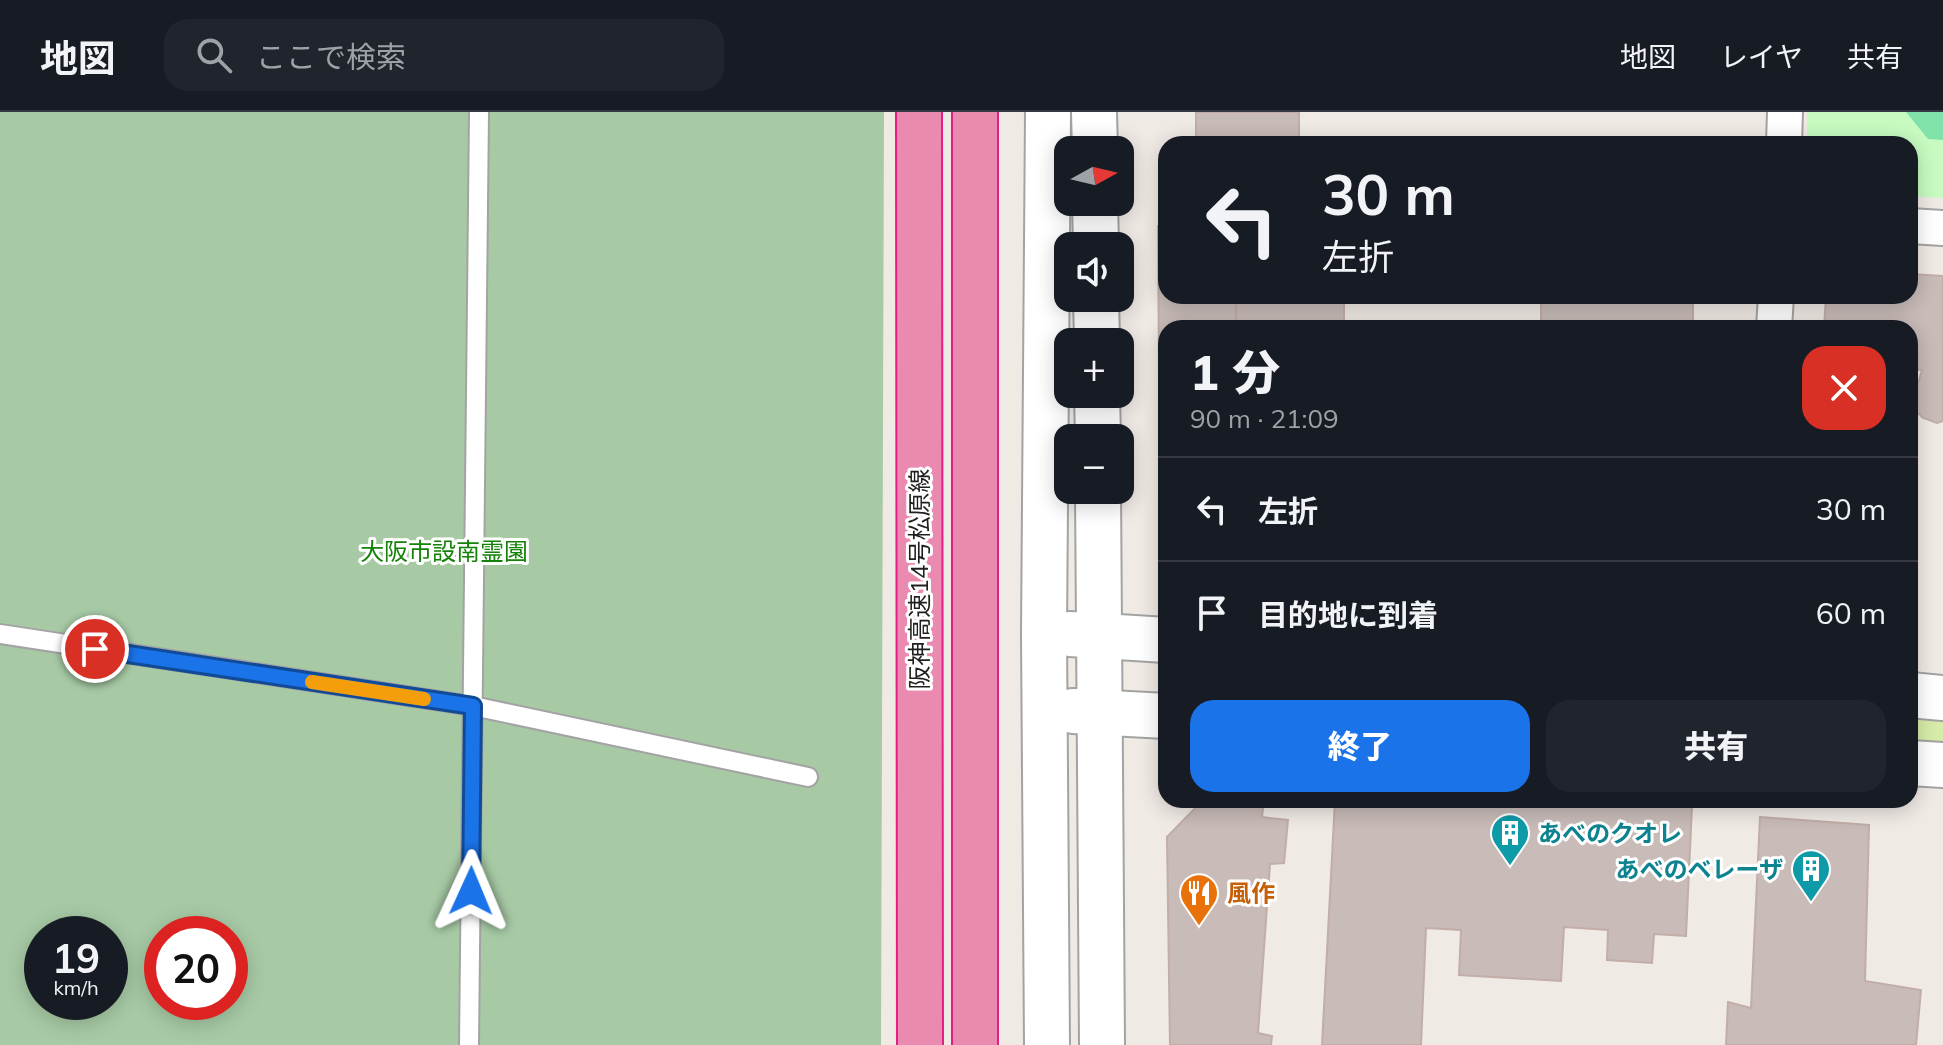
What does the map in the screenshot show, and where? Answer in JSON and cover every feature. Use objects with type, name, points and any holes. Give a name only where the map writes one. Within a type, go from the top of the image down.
[{"type":"highway","name":"阪神高速14号松原線","points":[[919,112],[920,1045]]},
{"type":"highway","points":[[975,112],[975,1045]]},
{"type":"street","points":[[1047,1045],[1044,634],[1048,112]]},
{"type":"street","points":[[1094,112],[1095,136]]},
{"type":"street","points":[[1784,136],[1785,112]]},
{"type":"street","points":[[1918,226],[1943,228]]},
{"type":"street","points":[[1098,504],[1102,1045]]},
{"type":"street","points":[[1044,634],[1158,639]]},
{"type":"street","points":[[1918,696],[1943,698]]},
{"type":"street","points":[[1045,710],[1158,715]]},
{"type":"street","points":[[1918,763],[1943,765]]},
{"type":"lane","points":[[469,1045],[479,112]]},
{"type":"lane","points":[[0,634],[473,706],[808,777]]},
{"type":"green space","name":"大阪市設南霊園","points":[[0,112],[884,112],[881,1045],[0,1045]]},
{"type":"green space","points":[[1807,112],[1943,112],[1943,198],[1918,196],[1918,136],[1807,136]]},
{"type":"green space","points":[[1906,112],[1943,112],[1943,140],[1928,139]]},
{"type":"green space","points":[[1918,713],[1943,715],[1943,745],[1918,743]]},
{"type":"building","points":[[1196,112],[1299,112],[1299,136],[1196,136]]},
{"type":"building","points":[[1918,274],[1943,276],[1943,421],[1937,423],[1918,413],[1918,383],[1922,370],[1918,370],[1918,320],[1824,320],[1826,304],[1918,304]]},
{"type":"building","points":[[1159,304],[1236,304],[1236,320],[1159,320]]},
{"type":"building","points":[[1236,304],[1344,304],[1344,320],[1236,320]]},
{"type":"building","points":[[1541,304],[1693,304],[1693,320],[1541,320]]},
{"type":"building","points":[[1195,808],[1263,808],[1262,817],[1288,820],[1284,863],[1270,864],[1258,1033],[1272,1036],[1271,1045],[1170,1045],[1167,837]]},
{"type":"building","name":"あべのクオレ","points":[[1335,808],[1692,808],[1686,936],[1654,934],[1652,963],[1607,960],[1608,930],[1564,927],[1561,981],[1459,975],[1461,930],[1426,928],[1421,1045],[1322,1045]]},
{"type":"building","name":"あべのベレーザ","points":[[1760,817],[1869,825],[1865,981],[1921,990],[1916,1045],[1726,1045],[1728,1002],[1751,1008]]},
{"type":"slow traffic","points":[[312,682],[424,699]]},
{"type":"place","name":"あべのクオレ","points":[[1510,867]]},
{"type":"place","name":"あべのベレーザ","points":[[1811,903]]},
{"type":"place","name":"風作","points":[[1199,927]]},
{"type":"route","points":[[95,649],[473,706],[471,891]]}]
